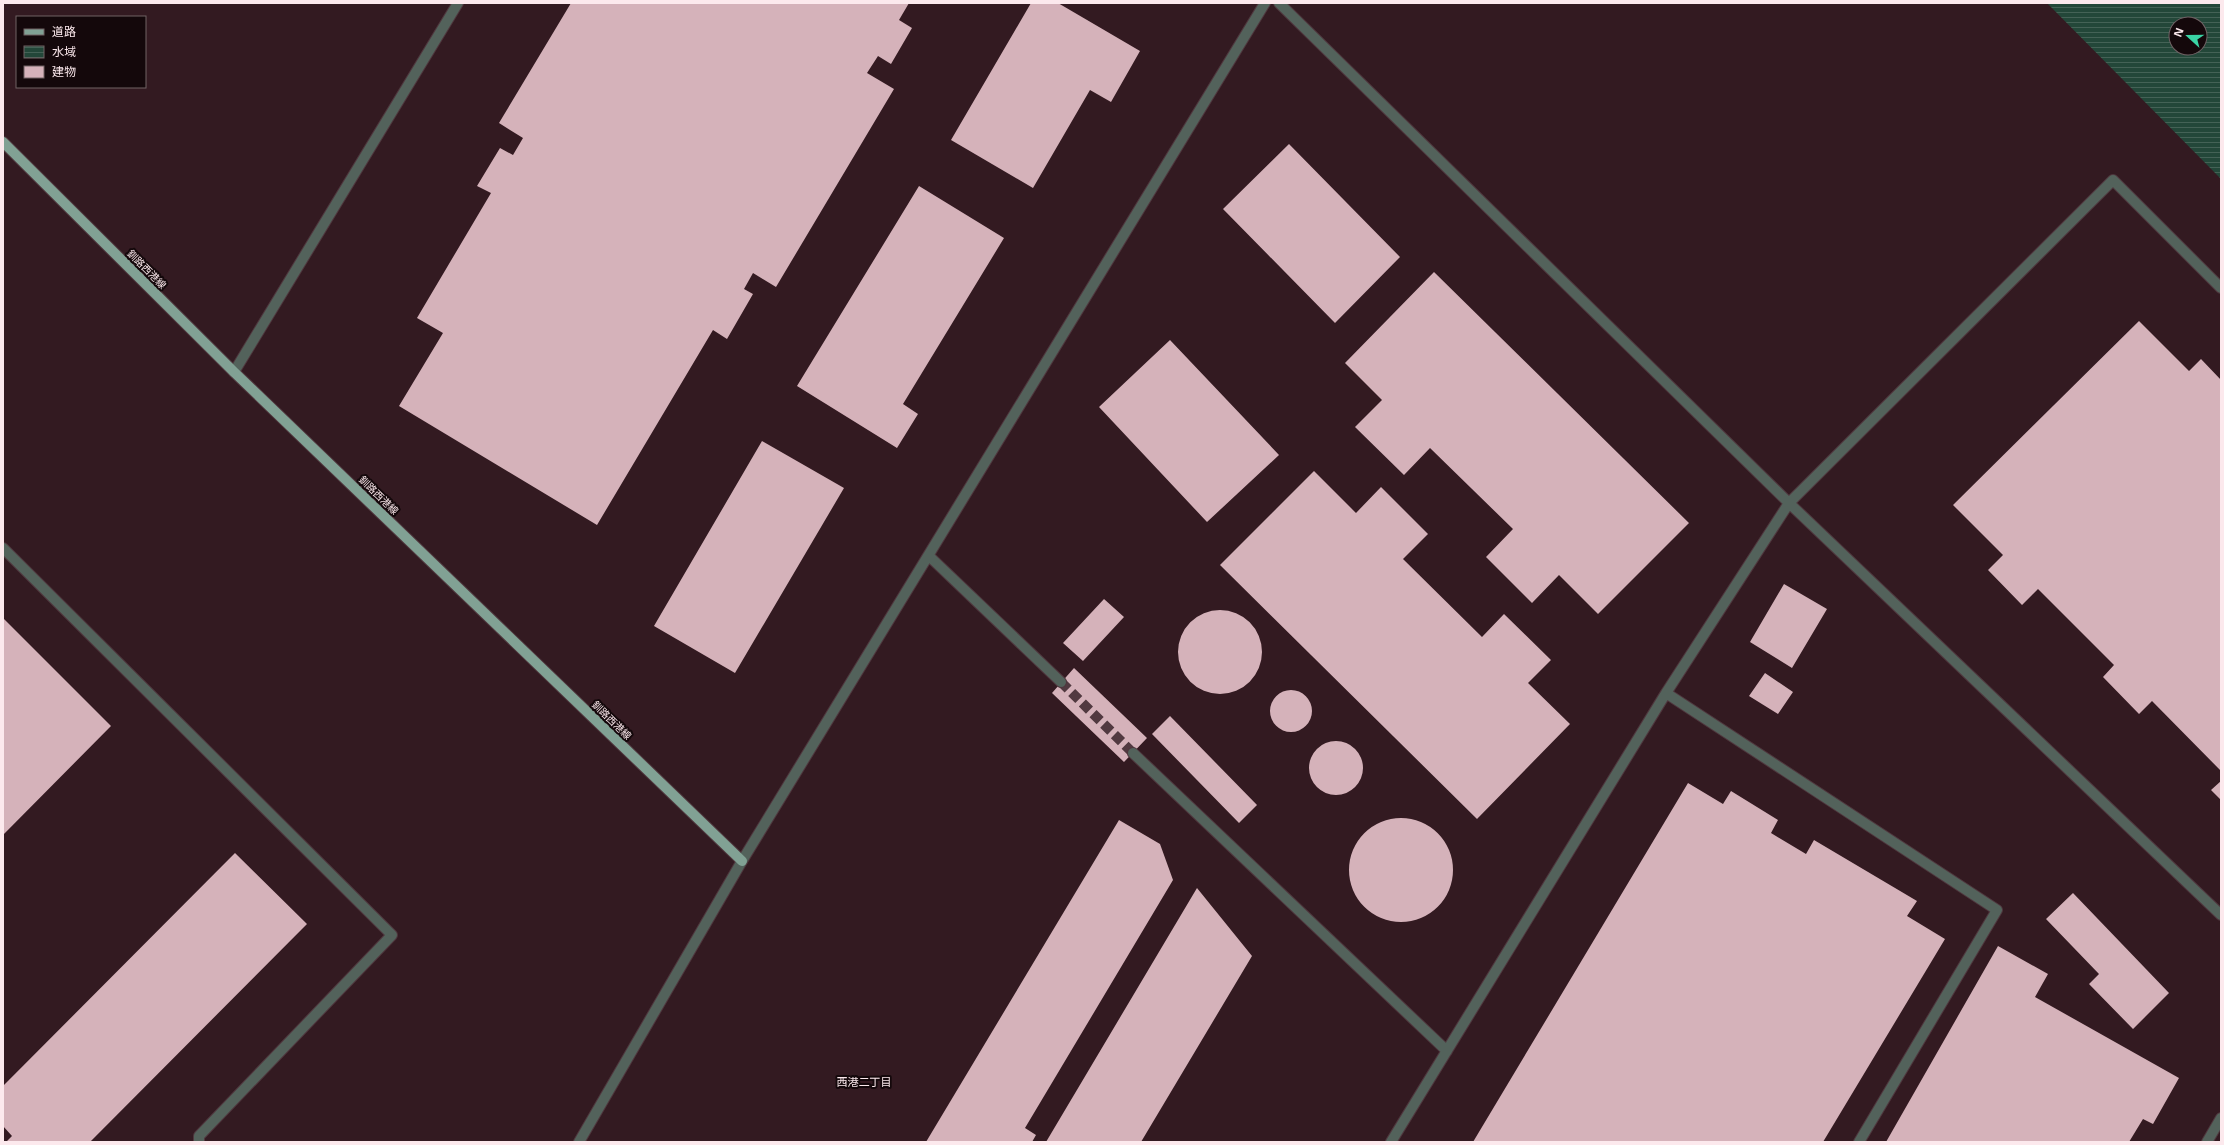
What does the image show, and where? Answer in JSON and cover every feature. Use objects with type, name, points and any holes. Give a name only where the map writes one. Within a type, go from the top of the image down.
[{"type":"main road","name":"釧路西港線","points":[[3,142],[234,372],[742,861]]},
{"type":"street","points":[[234,372],[458,3]]},
{"type":"street","points":[[579,1142],[742,861],[1265,3]]},
{"type":"street","points":[[1279,3],[1789,504],[2221,915]]},
{"type":"street","points":[[1391,1142],[1666,693],[1789,504],[2114,180],[2221,288]]},
{"type":"street","points":[[3,548],[392,935],[199,1136],[200,1142]]},
{"type":"street","points":[[928,556],[1061,682]]},
{"type":"street","points":[[1666,693],[1997,910],[1859,1142]]},
{"type":"street","points":[[1133,753],[1447,1052]]},
{"type":"street","points":[[2207,1142],[2221,1118]]},
{"type":"water","points":[[2047,3],[2221,3],[2221,179]]},
{"type":"building","points":[[571,3],[909,3],[899,20],[912,28],[891,64],[878,56],[867,73],[894,89],[776,287],[753,273],[744,289],[753,294],[727,339],[713,330],[597,525],[399,406],[443,333],[417,318],[491,193],[477,186],[500,148],[513,155],[523,138],[499,123]]},
{"type":"building","points":[[1031,3],[1058,3],[1140,51],[1111,102],[1090,90],[1033,188],[951,140]]},
{"type":"building","points":[[1289,144],[1400,257],[1335,323],[1223,209]]},
{"type":"building","points":[[919,186],[1004,238],[903,404],[918,414],[897,448],[797,386]]},
{"type":"building","points":[[1434,272],[1689,523],[1598,614],[1559,575],[1532,603],[1486,557],[1513,529],[1430,448],[1404,475],[1355,427],[1382,400],[1345,363]]},
{"type":"building","points":[[2139,321],[2189,371],[2201,359],[2221,380],[2221,771],[2152,701],[2139,714],[2103,677],[2114,665],[2038,589],[2022,605],[1988,570],[2003,555],[1953,505]]},
{"type":"building","points":[[1170,340],[1279,455],[1207,522],[1099,407]]},
{"type":"building","points":[[762,441],[844,488],[735,673],[654,626]]},
{"type":"building","points":[[1314,471],[1356,513],[1381,487],[1428,534],[1403,559],[1482,637],[1504,614],[1551,660],[1528,683],[1570,724],[1477,819],[1220,565]]},
{"type":"building","points":[[1784,584],[1827,609],[1792,668],[1750,642]]},
{"type":"building","points":[[1104,599],[1124,617],[1083,661],[1063,643]]},
{"type":"building","points":[[1220,610],[1228,611],[1243,617],[1255,629],[1261,644],[1261,660],[1255,675],[1243,687],[1228,693],[1220,694],[1212,693],[1197,687],[1185,675],[1179,660],[1178,652],[1179,644],[1185,629],[1197,617],[1212,611]]},
{"type":"building","points":[[3,618],[111,726],[3,835]]},
{"type":"building","points":[[1074,668],[1147,738],[1124,762],[1052,693]]},
{"type":"building","points":[[1765,673],[1793,692],[1778,714],[1749,696]]},
{"type":"building","points":[[1287,690],[1295,690],[1303,693],[1309,699],[1312,711],[1309,723],[1303,729],[1295,732],[1287,732],[1279,729],[1273,723],[1270,715],[1270,707],[1273,699],[1279,693]]},
{"type":"building","points":[[1170,716],[1257,805],[1239,823],[1152,734]]},
{"type":"building","points":[[1336,741],[1346,743],[1355,749],[1361,758],[1363,768],[1361,778],[1355,787],[1346,793],[1336,795],[1326,793],[1317,787],[1311,778],[1309,768],[1311,758],[1317,749],[1326,743]]},
{"type":"building","points":[[2221,781],[2221,800],[2211,790]]},
{"type":"building","points":[[1688,783],[1723,804],[1731,791],[1778,820],[1771,833],[1806,854],[1814,840],[1917,901],[1907,916],[1945,939],[1823,1142],[1473,1142]]},
{"type":"building","points":[[1401,818],[1421,822],[1438,833],[1449,850],[1453,870],[1449,890],[1438,907],[1421,918],[1401,922],[1381,918],[1364,907],[1353,890],[1349,870],[1353,850],[1364,833],[1381,822]]},
{"type":"building","points":[[1119,820],[1160,844],[1173,880],[1025,1128],[1036,1135],[1032,1142],[926,1142]]},
{"type":"building","points":[[235,853],[307,924],[90,1142],[6,1142],[12,1136],[3,1126],[3,1086]]},
{"type":"building","points":[[1197,888],[1252,956],[1141,1142],[1046,1142]]},
{"type":"building","points":[[2073,893],[2169,993],[2133,1029],[2089,984],[2099,974],[2046,919]]},
{"type":"building","points":[[1998,946],[2048,974],[2035,997],[2179,1078],[2153,1124],[2143,1119],[2129,1142],[1886,1142]]},
{"type":"tunnel","points":[[1061,682],[1133,753]]},
{"type":"district","name":"西港二丁目","points":[[864,1082]]}]
